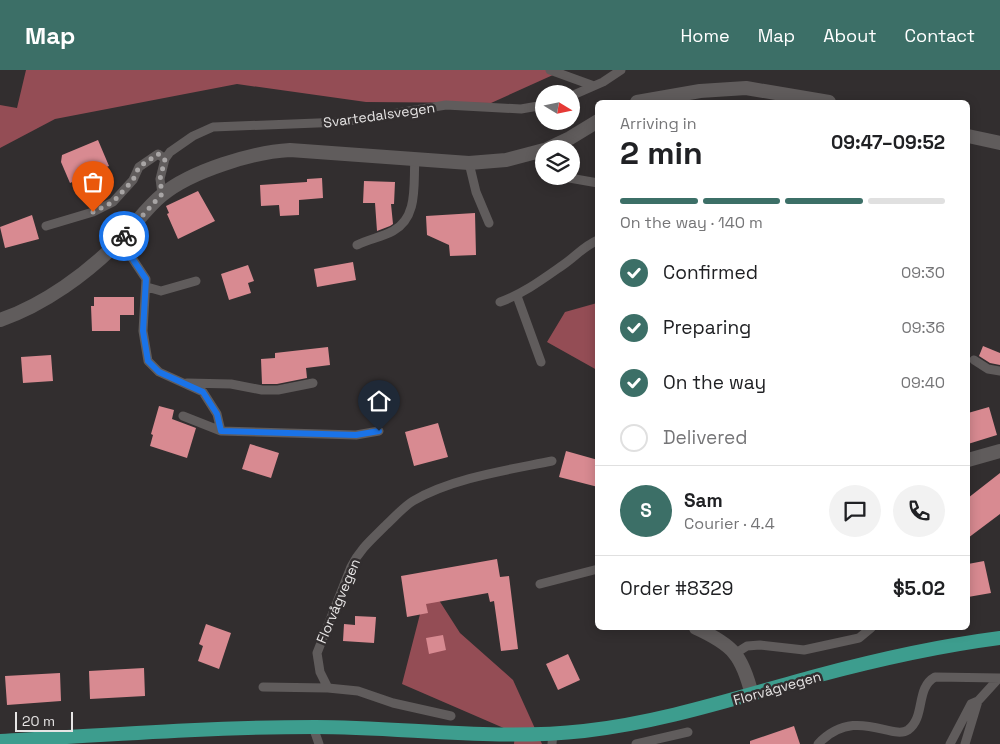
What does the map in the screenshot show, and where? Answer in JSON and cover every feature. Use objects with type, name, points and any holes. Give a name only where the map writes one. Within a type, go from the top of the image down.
[{"type":"main road","name":"Florvågvegen","points":[[0,741],[233,729],[313,727],[492,734],[553,739],[654,721],[885,659],[1000,638]]},
{"type":"street","points":[[648,100],[700,91],[746,88],[817,100]]},
{"type":"street","points":[[567,140],[595,123]]},
{"type":"street","points":[[970,136],[1000,143]]},
{"type":"street","points":[[0,320],[64,286],[102,258],[162,194],[230,162],[271,151],[290,150],[469,163],[506,160],[535,154]]},
{"type":"street","points":[[970,460],[1000,452]]},
{"type":"street","points":[[700,630],[723,641],[736,653],[747,676],[752,694]]},
{"type":"lane","points":[[550,70],[594,86]]},
{"type":"lane","points":[[580,92],[621,70]]},
{"type":"lane","name":"Svartedalsvegen","points":[[46,226],[93,212],[113,202],[133,180],[139,167],[158,154],[165,159],[170,152],[193,136],[213,127],[342,122],[446,105],[521,108],[535,106]]},
{"type":"lane","points":[[162,194],[160,179],[165,159]]},
{"type":"lane","points":[[357,245],[372,237],[392,232],[408,216],[413,204],[415,159]]},
{"type":"lane","points":[[469,163],[476,192],[489,223]]},
{"type":"lane","points":[[580,179],[595,182]]},
{"type":"lane","points":[[120,240],[144,273],[147,287],[143,331],[148,361],[159,372],[203,392],[217,414],[221,431]]},
{"type":"lane","points":[[500,302],[517,296],[565,264],[585,245],[595,241]]},
{"type":"lane","points":[[147,287],[161,291],[196,281]]},
{"type":"lane","points":[[517,296],[541,362]]},
{"type":"lane","points":[[974,360],[988,369],[1000,371]]},
{"type":"lane","points":[[184,383],[231,384],[262,390],[278,390],[313,383]]},
{"type":"lane","points":[[183,416],[221,431],[347,435],[379,431]]},
{"type":"lane","name":"Florvågvegen","points":[[328,688],[320,672],[317,653],[356,556],[375,536],[411,502],[434,490],[514,468],[552,461]]},
{"type":"lane","points":[[540,584],[595,570]]},
{"type":"lane","points":[[736,653],[747,646],[760,645],[804,650],[859,638],[869,630]]},
{"type":"lane","points":[[818,744],[825,737],[846,725],[873,726],[903,732],[908,730],[918,715],[924,687],[935,677],[999,678]]},
{"type":"lane","points":[[950,744],[971,704],[978,701],[999,678]]},
{"type":"lane","points":[[262,687],[328,688],[358,691],[393,703],[452,716]]},
{"type":"lane","points":[[965,744],[978,701]]},
{"type":"lane","points":[[313,727],[319,744]]},
{"type":"lane","points":[[636,744],[688,732]]},
{"type":"shaded area","points":[[26,70],[564,70],[491,103],[366,102],[237,84],[55,119],[0,148],[0,105],[17,108]]},
{"type":"shaded area","points":[[595,304],[595,369],[547,342],[565,312]]},
{"type":"shaded area","points":[[428,583],[460,633],[513,680],[542,744],[514,744],[515,733],[402,684]]},
{"type":"building","points":[[98,140],[109,166],[70,183],[61,162],[62,155]]},
{"type":"building","points":[[322,178],[323,198],[299,200],[299,215],[280,216],[279,205],[261,206],[260,185],[307,182],[307,179]]},
{"type":"building","points":[[364,181],[395,182],[394,204],[391,204],[393,224],[390,226],[377,231],[375,203],[363,203]]},
{"type":"building","points":[[198,191],[215,221],[178,239],[167,214],[169,213],[166,206]]},
{"type":"building","points":[[475,213],[476,255],[450,256],[449,245],[427,235],[426,216]]},
{"type":"building","points":[[32,215],[39,239],[5,248],[0,227]]},
{"type":"building","points":[[353,262],[356,280],[317,287],[314,269]]},
{"type":"building","points":[[248,265],[254,281],[248,283],[251,293],[229,300],[221,274]]},
{"type":"building","points":[[94,297],[134,297],[134,315],[120,315],[120,331],[92,331],[91,306],[94,306]]},
{"type":"building","points":[[983,346],[1000,353],[1000,365],[990,363],[979,356]]},
{"type":"building","points":[[328,347],[330,365],[306,368],[307,378],[277,384],[262,384],[261,359],[275,358],[275,353]]},
{"type":"building","points":[[51,355],[53,381],[23,383],[21,357]]},
{"type":"building","points":[[159,406],[174,410],[172,419],[196,428],[187,458],[150,446],[153,435],[151,434]]},
{"type":"building","points":[[989,407],[997,435],[970,443],[970,412]]},
{"type":"building","points":[[438,423],[448,457],[414,466],[405,432]]},
{"type":"building","points":[[250,444],[279,453],[271,478],[242,469]]},
{"type":"building","points":[[566,451],[595,459],[595,486],[559,477]]},
{"type":"building","points":[[1000,473],[1000,514],[970,536],[970,496]]},
{"type":"building","points":[[497,559],[500,577],[509,576],[518,649],[501,651],[494,601],[490,602],[488,593],[426,604],[428,613],[407,617],[401,576]]},
{"type":"building","points":[[984,561],[991,593],[970,597],[970,564]]},
{"type":"building","points":[[355,616],[376,617],[374,643],[343,641],[344,624],[355,625]]},
{"type":"building","points":[[206,624],[231,633],[219,669],[198,661],[203,646],[199,644]]},
{"type":"building","points":[[443,635],[446,650],[429,654],[426,638]]},
{"type":"building","points":[[568,654],[580,680],[558,690],[546,664]]},
{"type":"building","points":[[144,668],[145,696],[90,699],[89,671]]},
{"type":"building","points":[[60,673],[61,701],[7,705],[5,676]]},
{"type":"building","points":[[794,726],[800,744],[750,744],[750,741]]},
{"type":"way so far","points":[[93,212],[113,202],[133,180],[139,167],[158,154],[165,159],[160,179],[162,194],[124,236]]},
{"type":"route","points":[[124,236],[120,240],[128,254],[144,273],[146,279],[143,331],[148,361],[159,372],[203,392],[214,406],[221,431],[314,435],[356,435],[379,431]]}]
